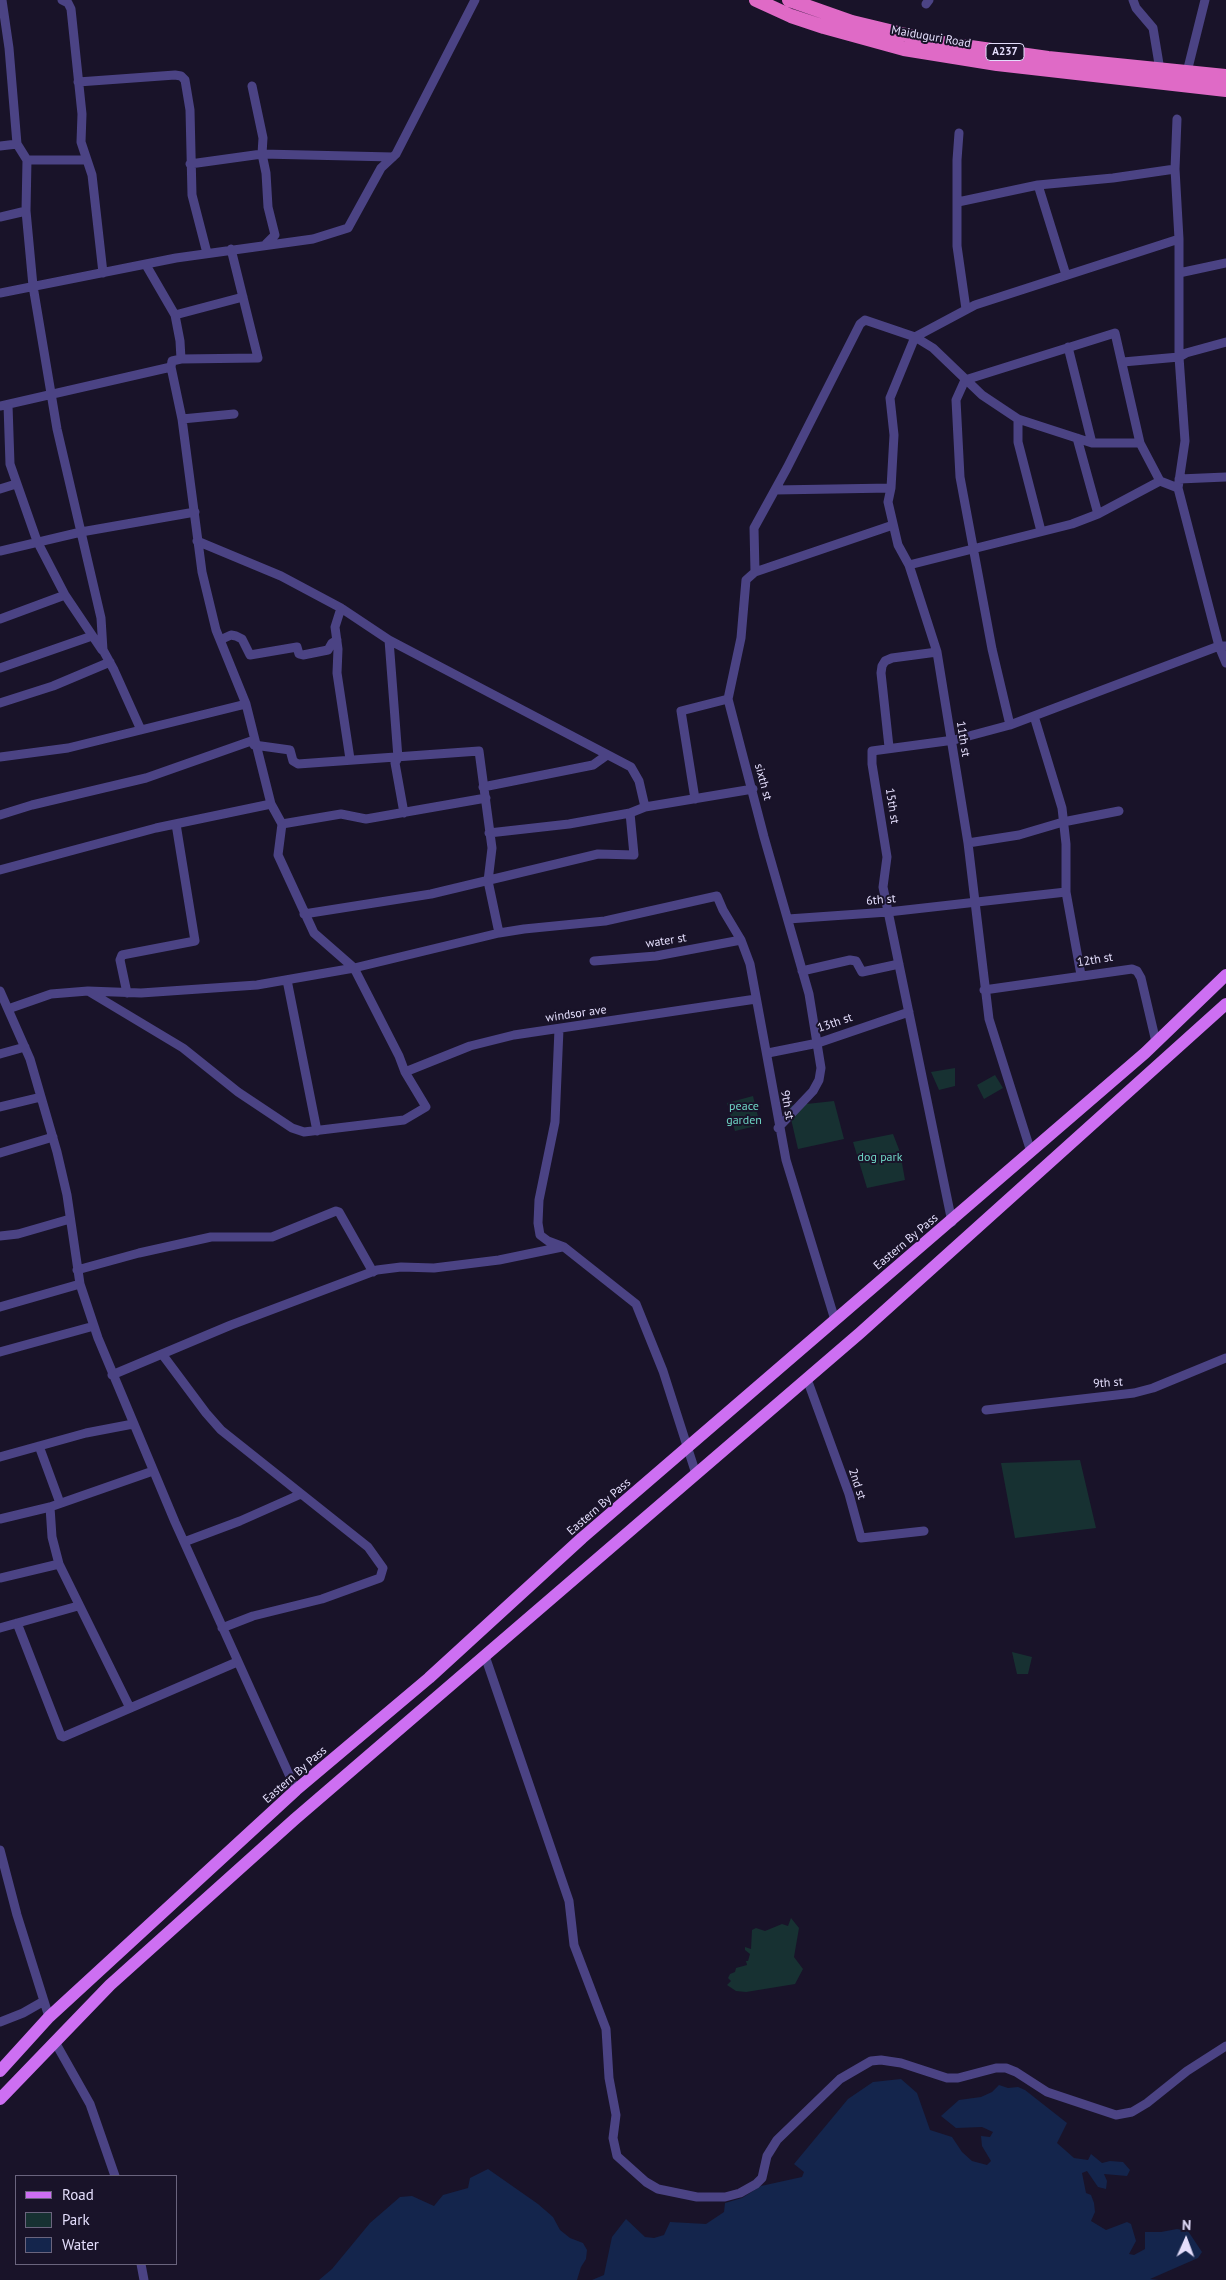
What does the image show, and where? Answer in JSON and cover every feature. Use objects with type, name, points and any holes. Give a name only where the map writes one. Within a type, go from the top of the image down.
[{"type":"highway","name":"Maiduguri Road","points":[[756,0],[791,16],[824,27],[904,49],[997,64],[1226,90]]},
{"type":"highway","name":"Maiduguri Road","points":[[789,0],[852,22],[935,42],[1048,58],[1226,76]]},
{"type":"main road","name":"Eastern By Pass","points":[[0,2070],[49,2017],[296,1790],[429,1678],[576,1544],[835,1320],[952,1222],[1156,1042],[1226,975]]},
{"type":"main road","points":[[0,2099],[110,1985],[251,1859],[807,1379],[1120,1102],[1226,1004]]},
{"type":"street","points":[[2,0],[4,39],[17,144],[27,160],[26,211],[33,286],[51,395],[101,618],[103,650]]},
{"type":"street","points":[[62,0],[68,3],[71,9],[82,114],[81,142],[92,175],[103,273]]},
{"type":"street","points":[[0,293],[207,253],[313,238],[348,228],[381,168],[393,158],[476,0]]},
{"type":"street","points":[[1134,0],[1136,8],[1153,28],[1160,70]]},
{"type":"street","points":[[1187,72],[1205,0]]},
{"type":"street","points":[[78,82],[181,76],[185,80],[190,110],[192,195],[207,253]]},
{"type":"street","points":[[252,86],[263,138],[262,154],[266,173],[268,207],[275,235],[266,244]]},
{"type":"street","points":[[1177,119],[1175,169],[1179,239],[1179,357],[1185,441],[1179,484],[1226,662]]},
{"type":"street","points":[[959,133],[957,160],[958,246],[966,309]]},
{"type":"street","points":[[0,146],[17,144]]},
{"type":"street","points":[[190,164],[262,154],[393,158]]},
{"type":"street","points":[[27,160],[87,160]]},
{"type":"street","points":[[958,202],[1038,186],[1175,169]]},
{"type":"street","points":[[1038,186],[1066,275]]},
{"type":"street","points":[[0,217],[26,211]]},
{"type":"street","points":[[915,337],[966,309],[1179,239]]},
{"type":"street","points":[[88,992],[183,1048],[238,1092],[292,1128],[304,1132],[410,1118],[426,1107],[405,1072],[400,1056],[354,968],[314,933],[278,855],[282,824],[271,804],[254,743],[246,704],[220,640],[197,541],[195,512],[182,419],[171,367],[172,361],[181,359],[258,358],[231,249]]},
{"type":"street","points":[[1179,273],[1226,262]]},
{"type":"street","points":[[146,265],[175,315],[180,340],[181,359]]},
{"type":"street","points":[[175,315],[243,297]]},
{"type":"street","points":[[894,525],[754,572],[754,528],[860,324],[869,320],[915,337],[933,348],[982,395],[1018,419],[1092,443],[1140,443]]},
{"type":"street","points":[[1010,725],[992,650],[960,477],[956,400],[965,380],[1068,346],[1115,333],[1140,443],[1160,482]]},
{"type":"street","name":"11th st","points":[[915,337],[890,398],[894,435],[891,488],[888,502],[898,545],[909,565],[937,652],[968,843],[976,901],[984,990],[993,1036],[1031,1152]]},
{"type":"street","points":[[1123,362],[1179,357],[1186,352],[1226,342]]},
{"type":"street","points":[[1068,346],[1092,443]]},
{"type":"street","points":[[141,730],[110,662],[65,595],[37,541],[16,484],[8,447],[4,406],[171,367]]},
{"type":"street","points":[[182,419],[234,414]]},
{"type":"street","points":[[1018,419],[1018,442],[1041,530]]},
{"type":"street","points":[[1077,438],[1098,514]]},
{"type":"street","points":[[909,565],[1041,530],[1072,524],[1098,514],[1160,482],[1179,484],[1226,477]]},
{"type":"street","points":[[0,489],[16,484]]},
{"type":"street","points":[[775,490],[891,488]]},
{"type":"street","points":[[0,552],[37,541],[195,512]]},
{"type":"street","points":[[197,541],[281,576],[341,608],[389,640],[632,767],[639,781],[645,808]]},
{"type":"street","name":"sixth st","points":[[754,572],[746,580],[741,638],[728,699],[764,837],[809,994],[821,1068],[820,1080],[813,1091],[778,1128]]},
{"type":"street","points":[[0,618],[65,595]]},
{"type":"street","points":[[341,608],[335,627],[337,673],[350,759]]},
{"type":"street","points":[[220,640],[230,635],[236,636],[242,639],[250,654],[297,647],[299,654],[303,655],[328,650],[332,643],[337,640]]},
{"type":"street","points":[[0,668],[92,636]]},
{"type":"street","points":[[389,640],[398,758],[395,763],[404,813]]},
{"type":"street","name":"15th st","points":[[952,1222],[883,887],[887,857],[871,756],[872,751],[889,747],[950,740],[1010,725],[1223,646]]},
{"type":"street","points":[[889,747],[880,673],[882,666],[885,661],[892,658],[937,652]]},
{"type":"street","points":[[0,703],[53,686],[110,662]]},
{"type":"street","points":[[695,800],[681,711],[728,699]]},
{"type":"street","points":[[0,757],[68,748],[246,704]]},
{"type":"street","points":[[1034,716],[1062,808],[1066,844],[1066,892],[1081,975]]},
{"type":"street","points":[[0,815],[32,805],[146,778],[254,743],[290,750],[293,762],[298,764],[479,751],[492,848],[488,881],[499,933],[354,968],[286,980],[224,989],[51,994],[8,1009]]},
{"type":"street","points":[[483,787],[593,765],[607,755]]},
{"type":"street","points":[[490,833],[569,824],[630,813],[645,808],[753,789]]},
{"type":"street","points":[[282,824],[341,814],[366,819],[486,798]]},
{"type":"street","points":[[0,870],[92,844],[271,804]]},
{"type":"street","points":[[968,843],[1020,835],[1063,822],[1119,811]]},
{"type":"street","points":[[304,914],[431,894],[598,854],[634,856],[630,813]]},
{"type":"street","points":[[127,993],[120,960],[122,955],[195,942],[176,824]]},
{"type":"street","name":"6th st","points":[[788,919],[888,912],[1066,892]]},
{"type":"street","name":"9th st","points":[[499,933],[605,921],[717,896],[723,910],[742,940],[755,984],[756,999],[768,1053],[770,1082],[778,1128],[835,1320]]},
{"type":"street","name":"water st","points":[[594,961],[656,956],[742,940]]},
{"type":"street","points":[[802,971],[850,960],[856,961],[862,972],[899,964]]},
{"type":"street","name":"12th st","points":[[984,990],[1125,968],[1137,971],[1141,978],[1156,1042]]},
{"type":"street","points":[[286,980],[317,1130]]},
{"type":"street","points":[[0,991],[25,1047],[53,1137],[67,1195],[80,1284],[112,1375],[222,1628],[296,1790]]},
{"type":"street","name":"windsor ave","points":[[405,1072],[470,1046],[514,1035],[756,999]]},
{"type":"street","name":"13th st","points":[[768,1053],[818,1043],[909,1012]]},
{"type":"street","points":[[559,1029],[555,1122],[540,1200],[538,1223],[540,1235],[548,1241],[564,1247],[636,1304],[663,1371],[696,1474]]},
{"type":"street","points":[[0,1054],[25,1047]]},
{"type":"street","points":[[0,1107],[41,1097]]},
{"type":"street","points":[[0,1153],[53,1137]]},
{"type":"street","points":[[77,1270],[139,1253],[211,1237],[272,1237],[336,1211],[339,1212],[373,1272]]},
{"type":"street","points":[[0,1236],[18,1234],[70,1219]]},
{"type":"street","points":[[112,1375],[231,1325],[373,1272],[401,1267],[434,1268],[500,1260],[564,1247]]},
{"type":"street","points":[[0,1307],[80,1284]]},
{"type":"street","points":[[0,1352],[94,1326]]},
{"type":"street","points":[[162,1354],[221,1430],[368,1547],[381,1563],[382,1574],[380,1578],[322,1599],[253,1616],[222,1628]]},
{"type":"street","name":"9th st","points":[[986,1410],[1134,1394],[1226,1358]]},
{"type":"street","name":"2nd st","points":[[807,1379],[849,1494],[861,1538],[924,1530]]},
{"type":"street","points":[[0,1457],[133,1424]]},
{"type":"street","points":[[40,1446],[60,1503]]},
{"type":"street","points":[[0,1519],[60,1503],[153,1471]]},
{"type":"street","points":[[184,1542],[240,1521],[301,1494]]},
{"type":"street","points":[[50,1506],[52,1537],[59,1564],[78,1606],[130,1708]]},
{"type":"street","points":[[0,1578],[59,1564]]},
{"type":"street","points":[[0,1628],[78,1606]]},
{"type":"street","points":[[17,1623],[62,1737],[238,1662]]},
{"type":"street","points":[[485,1656],[569,1901],[574,1946],[606,2029],[609,2078],[616,2115],[613,2138],[617,2156],[646,2182],[658,2189],[697,2197],[725,2197],[740,2193],[756,2184],[762,2178],[767,2156],[777,2140],[840,2079],[871,2060],[901,2063],[947,2078],[958,2078],[996,2068],[1006,2068],[1016,2072],[1047,2092],[1116,2115],[1132,2112],[1147,2103],[1187,2071],[1226,2046]]},
{"type":"street","points":[[0,1850],[17,1915],[49,2017]]},
{"type":"street","points":[[0,2022],[7,2021],[44,2001]]},
{"type":"street","points":[[55,2042],[90,2104],[115,2175]]},
{"type":"street","points":[[141,2265],[144,2280]]},
{"type":"green space","points":[[955,1068],[955,1086],[939,1090],[931,1072]]},
{"type":"green space","points":[[995,1075],[1003,1088],[984,1099],[977,1085]]},
{"type":"green space","name":"peace garden","points":[[753,1096],[760,1125],[735,1131],[727,1103]]},
{"type":"green space","points":[[834,1101],[844,1139],[798,1149],[788,1106]]},
{"type":"green space","name":"dog park","points":[[893,1134],[900,1152],[905,1180],[867,1188],[853,1142]]},
{"type":"green space","points":[[1080,1460],[1096,1528],[1015,1538],[1001,1463]]},
{"type":"green space","points":[[1012,1652],[1032,1657],[1028,1674],[1017,1674]]},
{"type":"green space","points":[[791,1918],[799,1928],[794,1957],[803,1969],[795,1984],[746,1992],[736,1991],[727,1985],[731,1981],[728,1978],[730,1974],[735,1972],[736,1968],[747,1965],[746,1961],[748,1961],[750,1954],[745,1950],[745,1947],[751,1949],[752,1930],[756,1928],[765,1931],[782,1924],[788,1926]]},
{"type":"water","points":[[901,2079],[917,2093],[930,2130],[952,2137],[962,2152],[972,2161],[987,2165],[991,2161],[982,2146],[981,2136],[990,2137],[993,2132],[982,2127],[956,2128],[941,2116],[959,2100],[981,2097],[992,2092],[999,2085],[1008,2088],[1018,2087],[1025,2090],[1067,2123],[1057,2143],[1074,2158],[1088,2160],[1091,2154],[1102,2163],[1110,2161],[1123,2162],[1130,2170],[1127,2176],[1104,2174],[1107,2181],[1106,2189],[1098,2187],[1087,2171],[1082,2173],[1086,2193],[1091,2195],[1094,2203],[1095,2212],[1091,2221],[1106,2230],[1127,2222],[1131,2224],[1136,2241],[1129,2254],[1134,2255],[1145,2249],[1145,2232],[1177,2229],[1188,2231],[1202,2252],[1198,2258],[1150,2279],[1159,2280],[592,2280],[604,2275],[612,2237],[626,2219],[645,2237],[654,2238],[664,2235],[670,2222],[706,2224],[724,2212],[725,2203],[742,2198],[761,2186],[802,2177],[804,2172],[794,2164],[848,2099],[873,2082]]},
{"type":"water","points":[[488,2169],[538,2204],[553,2217],[560,2230],[570,2238],[583,2243],[587,2250],[586,2259],[577,2280],[319,2280],[332,2269],[370,2223],[400,2197],[412,2196],[434,2206],[443,2195],[468,2188],[470,2178]]}]
